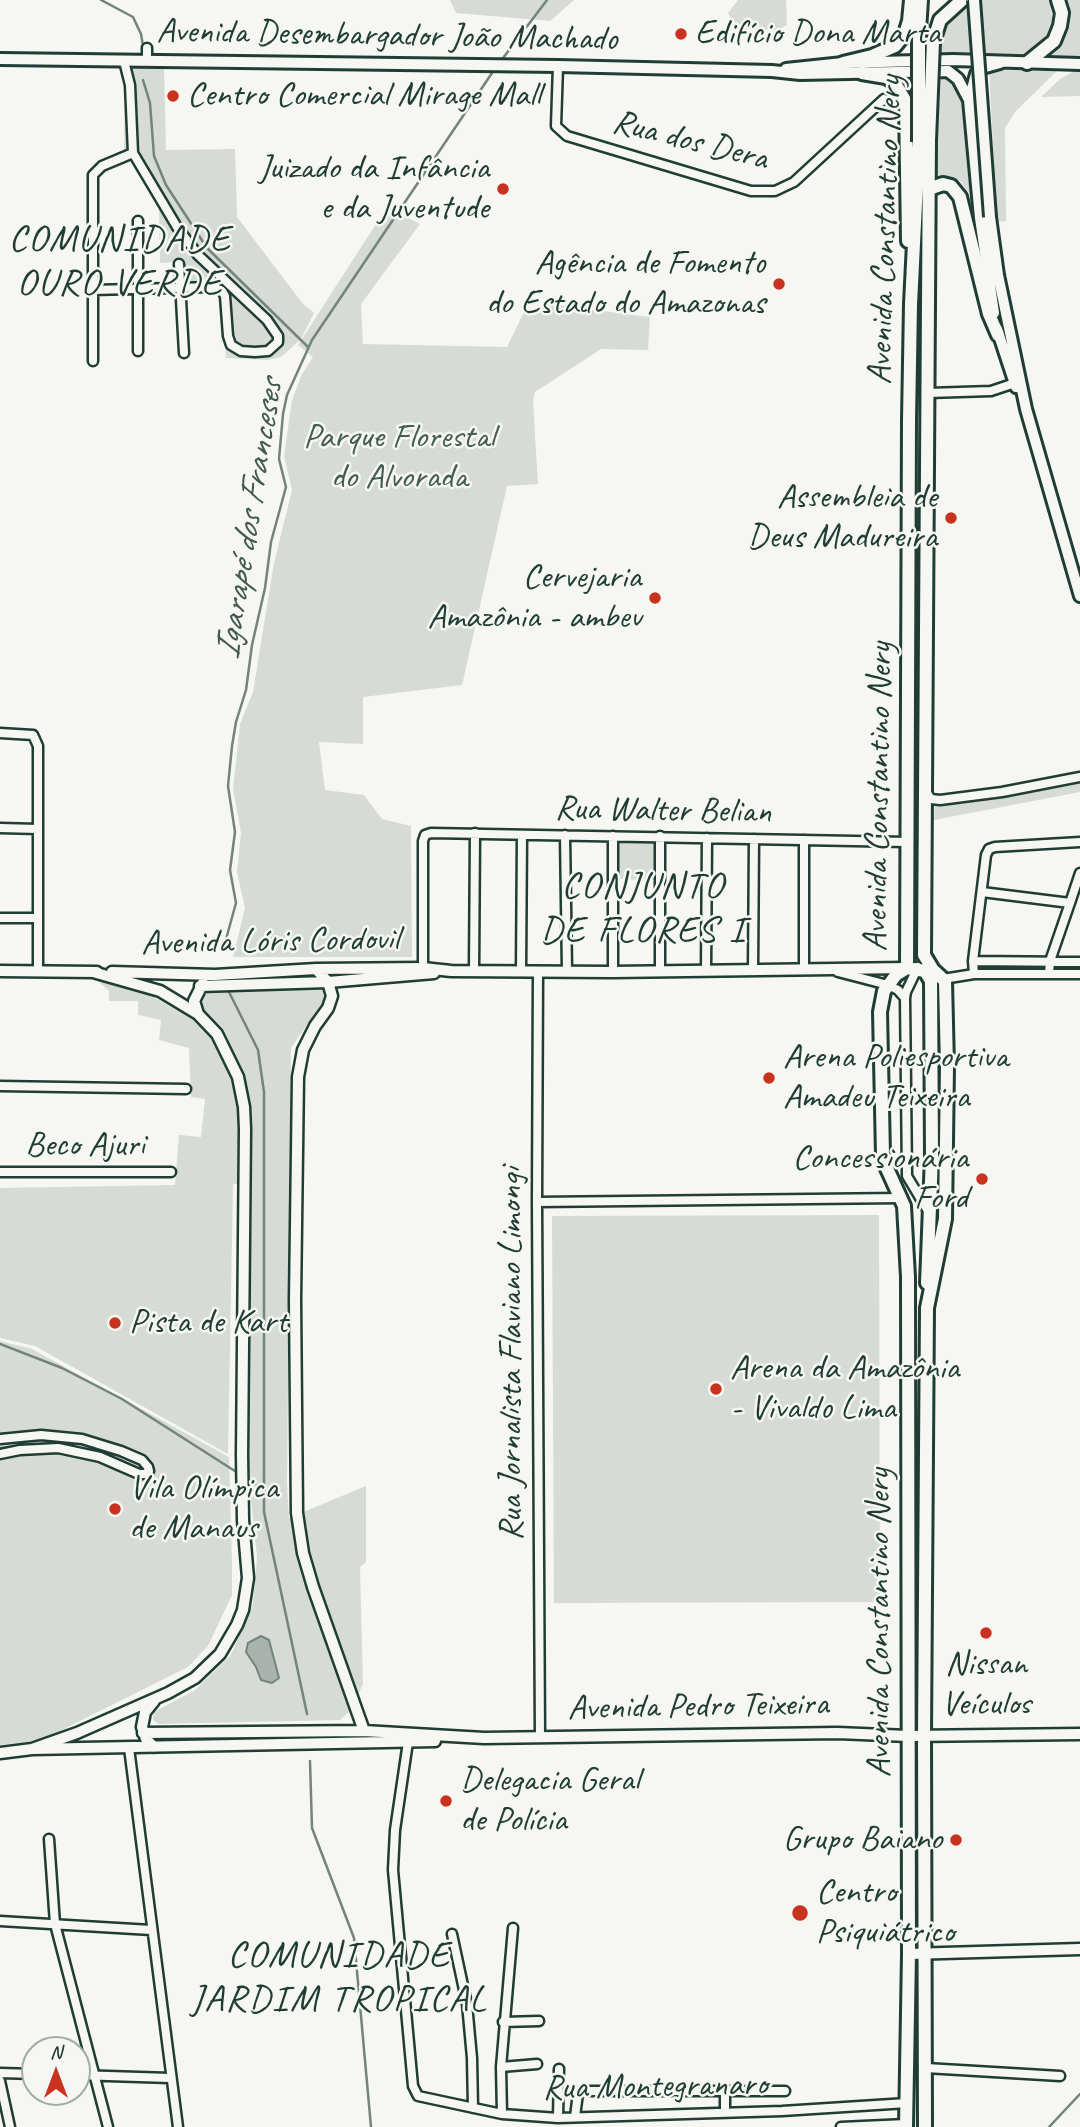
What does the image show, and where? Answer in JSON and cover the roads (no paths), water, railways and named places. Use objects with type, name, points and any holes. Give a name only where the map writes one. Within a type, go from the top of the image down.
[{"type":"highway","points":[[844,63],[872,56],[895,46],[905,34],[911,0]]},
{"type":"highway","name":"Avenida Constantino Nery","points":[[921,0],[919,31],[929,189],[924,955]]},
{"type":"highway","name":"Avenida Constantino Nery","points":[[906,2125],[909,1954],[908,1277],[906,1220],[901,1198],[883,1155],[880,1012],[881,999],[888,985],[896,975],[912,968],[907,842],[911,304],[933,42],[940,20],[962,0]]},
{"type":"highway","points":[[1027,63],[1054,41],[1062,13],[1058,0]]},
{"type":"highway","points":[[862,73],[886,78],[895,83],[906,102],[906,216],[911,304]]},
{"type":"highway","points":[[929,189],[943,184],[951,186],[960,197],[983,291],[998,335]]},
{"type":"highway","points":[[924,955],[933,970],[943,979]]},
{"type":"highway","points":[[912,968],[925,971],[931,981],[932,1156],[928,1210],[927,1308]]},
{"type":"highway","name":"Avenida Constantino Nery","points":[[925,2127],[927,1308],[945,1219],[947,1066],[943,979]]},
{"type":"main road","points":[[974,0],[990,217],[1017,382]]},
{"type":"main road","name":"Avenida Desembargador João Machado","points":[[0,59],[509,65],[772,71],[800,74],[948,71],[958,79],[969,100]]},
{"type":"main road","name":"Avenida Desembargador João Machado","points":[[772,71],[844,63],[953,61],[1080,64]]},
{"type":"main road","points":[[1000,63],[982,68],[976,74],[969,100],[981,231],[998,335],[1026,409],[1080,596]]},
{"type":"street","points":[[147,48],[147,61]]},
{"type":"street","points":[[92,290],[214,287],[225,296],[228,337],[232,345],[241,351],[255,352],[268,351],[278,342],[278,336],[267,320],[198,255],[177,227],[133,153],[130,85],[124,61]]},
{"type":"street","name":"Rua dos Dera","points":[[558,66],[555,115],[556,126],[560,132],[751,191],[775,191],[794,182],[884,99]]},
{"type":"street","points":[[93,361],[93,175],[102,166],[133,153]]},
{"type":"street","points":[[138,221],[138,351]]},
{"type":"street","points":[[179,264],[184,353]]},
{"type":"street","points":[[214,287],[219,275]]},
{"type":"street","points":[[928,393],[991,391],[1017,382]]},
{"type":"street","points":[[0,733],[35,736],[38,746],[38,971]]},
{"type":"street","points":[[927,793],[931,799],[940,800],[1013,791],[1080,777]]},
{"type":"street","points":[[0,828],[38,829]]},
{"type":"street","name":"Rua Walter Belian","points":[[423,971],[423,841],[425,835],[431,833],[907,842]]},
{"type":"street","points":[[474,971],[475,833]]},
{"type":"street","points":[[521,971],[522,835]]},
{"type":"street","points":[[565,835],[567,971]]},
{"type":"street","points":[[613,836],[613,972]]},
{"type":"street","points":[[660,836],[660,971]]},
{"type":"street","points":[[706,971],[707,838]]},
{"type":"street","points":[[753,970],[754,839]]},
{"type":"street","points":[[804,839],[804,969]]},
{"type":"street","points":[[974,974],[973,961],[986,855],[995,846],[1080,842]]},
{"type":"street","points":[[1049,974],[1050,961],[1080,874]]},
{"type":"street","points":[[982,892],[1070,903]]},
{"type":"street","points":[[0,918],[38,918]]},
{"type":"street","points":[[924,955],[912,968],[905,998],[907,1176],[928,1210]]},
{"type":"street","points":[[973,961],[1080,962]]},
{"type":"street","name":"Avenida Lóris Cordovil","points":[[93,972],[215,975],[316,969],[613,972],[912,968]]},
{"type":"street","points":[[316,969],[328,982],[331,1002],[309,1038],[298,1077],[295,1300],[297,1513],[303,1553],[313,1587],[364,1731]]},
{"type":"street","name":"Avenida Lóris Cordovil","points":[[822,969],[864,977],[888,985],[898,990],[905,998]]},
{"type":"street","points":[[0,971],[93,972],[160,991],[208,1023],[226,1050],[238,1077],[244,1107],[242,1505],[248,1578],[243,1611],[220,1654],[195,1678],[77,1734],[32,1749]]},
{"type":"street","name":"Avenida Lóris Cordovil","points":[[200,986],[328,982],[423,971]]},
{"type":"street","name":"Rua Jornalista Flaviano Limongi","points":[[538,971],[540,1737]]},
{"type":"street","points":[[943,979],[974,974],[1080,974]]},
{"type":"street","points":[[198,1014],[194,1001],[200,986],[215,975]]},
{"type":"street","points":[[0,1086],[186,1089]]},
{"type":"street","name":"Beco Ajuri","points":[[0,1172],[171,1172]]},
{"type":"street","points":[[537,1202],[901,1198]]},
{"type":"street","points":[[0,1439],[41,1435],[82,1439],[121,1451],[142,1461],[149,1467],[149,1471],[145,1475],[139,1474],[100,1457],[58,1448],[0,1454]]},
{"type":"street","points":[[17,1437],[20,1450]]},
{"type":"street","points":[[154,1748],[143,1733],[145,1713],[157,1698]]},
{"type":"street","points":[[336,1745],[345,1737],[347,1730]]},
{"type":"street","name":"Avenida Pedro Teixeira","points":[[143,1733],[347,1730],[484,1738],[838,1733],[908,1736],[1080,1734]]},
{"type":"street","name":"Avenida Pedro Teixeira","points":[[0,1753],[32,1749],[336,1745],[475,1741],[484,1738]]},
{"type":"street","name":"Rua Montegranaro","points":[[408,1742],[395,1830],[393,1870],[415,2093],[425,2100],[502,2114],[558,2118],[794,2111],[907,2103]]},
{"type":"street","points":[[129,1748],[178,2127]]},
{"type":"street","points":[[49,1839],[55,1924],[108,2127]]},
{"type":"street","points":[[0,1921],[151,1930]]},
{"type":"street","points":[[502,2114],[500,2067],[513,1928]]},
{"type":"street","points":[[452,1934],[467,2004],[473,2108]]},
{"type":"street","points":[[909,1954],[1080,1950]]},
{"type":"street","points":[[503,2022],[539,2021]]},
{"type":"street","points":[[500,2067],[537,2064]]},
{"type":"street","points":[[926,2068],[1060,2076]]},
{"type":"street","points":[[558,2118],[559,2069]]},
{"type":"street","points":[[0,2073],[21,2074]]},
{"type":"street","points":[[91,2076],[170,2078]]},
{"type":"street","points":[[0,2081],[10,2127]]},
{"type":"street","points":[[725,2090],[725,2112]]},
{"type":"street","points":[[575,2117],[578,2093],[583,2091],[785,2091]]},
{"type":"street","points":[[841,2127],[906,2125]]},
{"type":"waterway","points":[[101,0],[133,17],[143,46]]},
{"type":"waterway","name":"Igarapé dos Franceses","points":[[500,62],[547,0]]},
{"type":"waterway","name":"Igarapé dos Franceses","points":[[223,950],[236,903],[230,870],[235,832],[228,786],[232,746],[246,690],[271,542],[286,487],[279,459],[287,395],[312,340],[494,70]]},
{"type":"waterway","points":[[143,80],[150,103],[154,156],[166,185],[207,248],[308,347]]},
{"type":"waterway","name":"Igarapé dos Franceses","points":[[228,990],[258,1050],[264,1092],[264,1512],[307,1714]]},
{"type":"waterway","points":[[0,1344],[62,1368],[122,1399],[238,1473]]},
{"type":"waterway","points":[[247,1479],[265,1490]]},
{"type":"waterway","name":"Igarapé dos Franceses","points":[[310,1761],[312,1828],[354,1938],[371,2127]]},
{"type":"waterway","points":[[1049,2127],[1080,2094]]},
{"type":"place","name":"Edifício Dona Marta","points":[[681,34]]},
{"type":"place","name":"Centro Comercial Mirage Mall","points":[[173,96]]},
{"type":"place","name":"Juizado da Infância e da Juventude","points":[[503,189]]},
{"type":"place","name":"Agência de Fomento do Estado do Amazonas","points":[[779,284]]},
{"type":"place","name":"Assembleia de Deus Madureira","points":[[951,518]]},
{"type":"place","name":"Cervejaria Amazônia - ambev","points":[[655,598]]},
{"type":"place","name":"Arena Poliesportiva Amadeu Teixeira","points":[[769,1078]]},
{"type":"place","name":"Concessionária Ford","points":[[982,1179]]},
{"type":"place","name":"Pista de Kart","points":[[115,1323]]},
{"type":"place","name":"Arena da Amazônia - Vivaldo Lima","points":[[716,1389]]},
{"type":"place","name":"Vila Olímpica de Manaus","points":[[115,1509]]},
{"type":"place","name":"Nissan Veículos","points":[[986,1633]]},
{"type":"place","name":"Delegacia Geral de Polícia","points":[[446,1801]]},
{"type":"place","name":"Grupo Baiano","points":[[956,1840]]},
{"type":"place","name":"Centro Psiquiátrico","points":[[800,1913]]},
{"type":"district","name":"COMUNIDADE OURO VERDE","points":[[120,262]]},
{"type":"district","name":"CONJUNTO DE FLORES I","points":[[643,909]]},
{"type":"district","name":"COMUNIDADE JARDIM TROPICAL","points":[[339,1978]]},
{"type":"park label","name":"Parque Florestal do Alvorada","points":[[399,458]]}]
